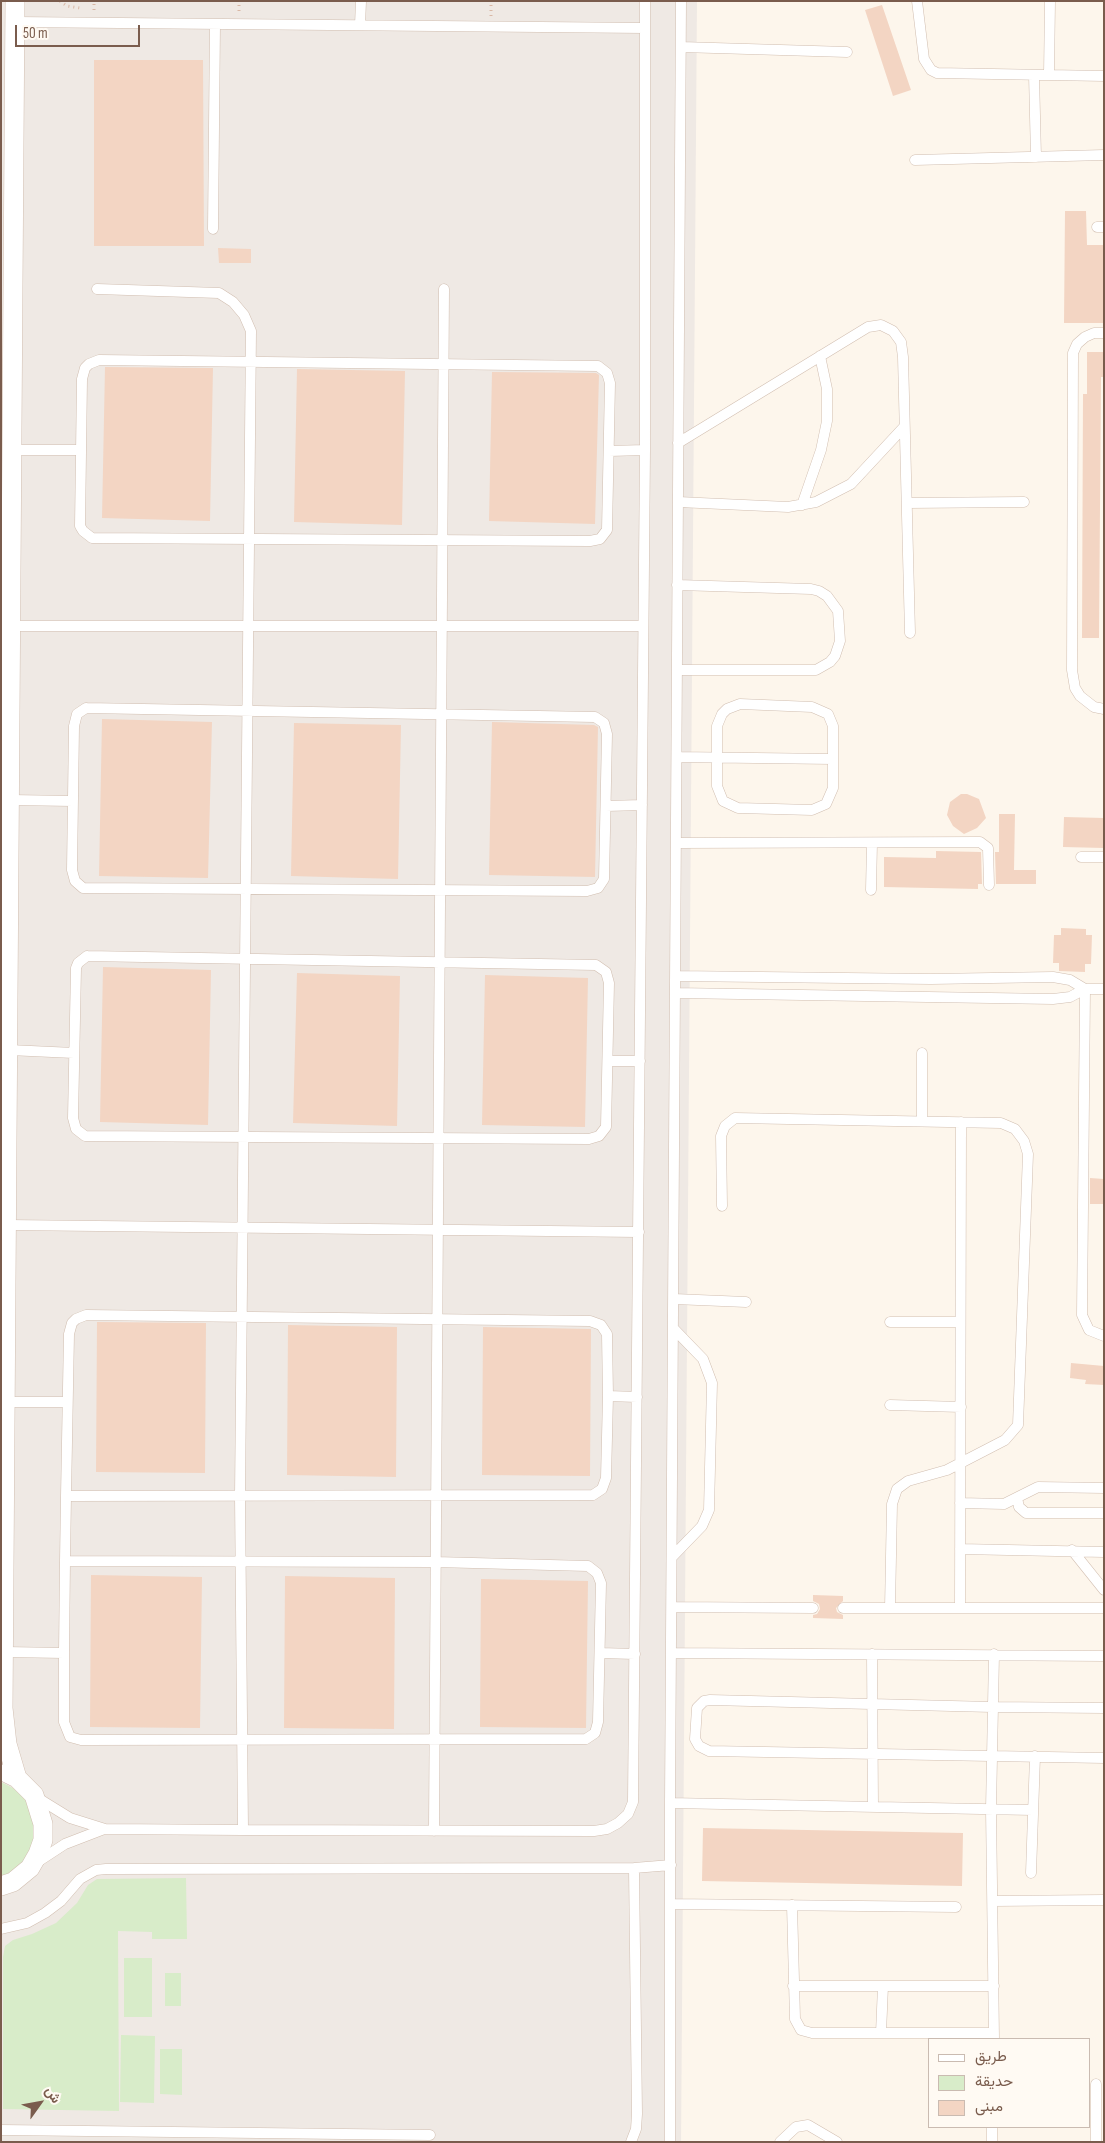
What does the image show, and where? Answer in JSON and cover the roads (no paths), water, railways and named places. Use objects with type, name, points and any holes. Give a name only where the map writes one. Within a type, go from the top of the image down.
[{"type":"street","points":[[1,1886],[12,1882],[30,1868],[38,1854],[42,1840],[43,1824],[40,1809],[34,1795],[9,1774],[4,1726],[10,1050],[6,915],[10,800],[15,1]]},
{"type":"lane","points":[[360,25],[361,1]]},
{"type":"lane","points":[[34,1795],[70,1818],[105,1829],[594,1831],[607,1829],[618,1824],[628,1814],[633,1802],[645,450],[645,1]]},
{"type":"lane","points":[[670,2142],[670,1803],[681,1]]},
{"type":"lane","points":[[917,1],[924,59],[931,70],[943,74],[1104,76]]},
{"type":"lane","points":[[1048,75],[1050,1]]},
{"type":"lane","points":[[15,22],[645,28]]},
{"type":"lane","points":[[213,229],[215,24]]},
{"type":"lane","points":[[681,47],[846,52]]},
{"type":"lane","points":[[1034,75],[1036,157]]},
{"type":"lane","points":[[915,160],[1104,155]]},
{"type":"lane","points":[[97,289],[219,292],[234,302],[244,315],[251,331],[240,1496],[243,1830]]},
{"type":"lane","points":[[434,1831],[444,289]]},
{"type":"lane","points":[[678,443],[868,327],[881,326],[893,331],[898,336],[902,349],[910,632]]},
{"type":"lane","points":[[1104,333],[1094,333],[1085,337],[1073,353],[1072,630],[1072,679],[1075,688],[1086,702],[1104,709]]},
{"type":"lane","points":[[802,506],[821,450],[827,421],[827,389],[820,356]]},
{"type":"lane","points":[[99,360],[251,362],[598,366],[610,378],[607,530],[600,539],[590,542],[92,538],[87,535],[80,526],[82,373],[89,364],[99,360]]},
{"type":"lane","points":[[678,502],[802,506],[829,497],[851,484],[904,427]]},
{"type":"lane","points":[[12,450],[81,450]]},
{"type":"lane","points":[[609,451],[645,450]]},
{"type":"lane","points":[[907,503],[1024,502]]},
{"type":"lane","points":[[677,586],[811,588],[820,591],[834,602],[838,611],[840,640],[835,656],[830,662],[816,670],[677,670]]},
{"type":"lane","points":[[11,626],[643,626]]},
{"type":"lane","points":[[740,704],[812,707],[823,710],[828,714],[833,726],[832,794],[826,804],[812,810],[738,808],[727,805],[718,792],[717,758],[719,720],[727,709],[740,704]]},
{"type":"lane","points":[[86,708],[248,710],[589,716],[600,719],[607,728],[605,873],[602,884],[598,888],[587,891],[83,888],[74,881],[72,875],[73,801],[75,720],[77,714],[86,708]]},
{"type":"lane","points":[[677,757],[833,760]]},
{"type":"lane","points":[[10,800],[73,801]]},
{"type":"lane","points":[[606,806],[642,805]]},
{"type":"lane","points":[[872,842],[872,890]]},
{"type":"lane","points":[[676,843],[984,843],[988,848],[989,885]]},
{"type":"lane","points":[[1081,857],[1104,857]]},
{"type":"lane","points":[[87,956],[246,958],[591,965],[602,968],[606,972],[609,983],[606,1127],[604,1132],[594,1139],[244,1138],[85,1136],[76,1129],[74,1124],[74,1053],[76,968],[78,963],[87,956]]},
{"type":"lane","points":[[676,976],[931,979],[1053,977],[1070,980],[1085,989],[1104,989]]},
{"type":"lane","points":[[931,979],[931,996]]},
{"type":"lane","points":[[676,994],[1061,999],[1078,994],[1085,989]]},
{"type":"lane","points":[[1085,989],[1082,1316],[1089,1330],[1104,1336]]},
{"type":"lane","points":[[10,1050],[74,1053]]},
{"type":"lane","points":[[922,1053],[922,1121]]},
{"type":"lane","points":[[608,1061],[640,1062]]},
{"type":"lane","points":[[722,1206],[721,1136],[725,1126],[735,1118],[1001,1123],[1015,1129],[1024,1140],[1028,1154],[1018,1425],[1005,1440],[961,1463],[908,1481],[902,1484],[893,1495],[890,1608]]},
{"type":"lane","points":[[960,1608],[961,1122]]},
{"type":"lane","points":[[7,1225],[438,1228],[639,1232]]},
{"type":"lane","points":[[674,1299],[746,1302]]},
{"type":"lane","points":[[65,1561],[241,1563],[435,1562],[583,1565],[593,1568],[601,1583],[598,1722],[595,1733],[591,1737],[580,1740],[242,1740],[76,1739],[70,1736],[64,1727],[65,1561],[67,1402],[69,1328],[80,1316],[242,1317],[596,1322],[601,1324],[607,1334],[606,1478],[605,1484],[598,1493],[588,1496],[66,1496]]},
{"type":"lane","points":[[890,1322],[960,1322]]},
{"type":"lane","points":[[673,1556],[702,1526],[709,1510],[712,1383],[703,1359],[674,1330]]},
{"type":"lane","points":[[608,1396],[637,1397]]},
{"type":"lane","points":[[6,1402],[67,1402]]},
{"type":"lane","points":[[890,1405],[961,1407]]},
{"type":"lane","points":[[960,1503],[998,1504],[1017,1498],[1038,1487],[1104,1488]]},
{"type":"lane","points":[[1017,1498],[1019,1507],[1026,1513],[1104,1513]]},
{"type":"lane","points":[[960,1549],[1104,1552]]},
{"type":"lane","points":[[1072,1550],[1104,1590]]},
{"type":"lane","points":[[672,1607],[813,1608]]},
{"type":"lane","points":[[843,1608],[1104,1608]]},
{"type":"lane","points":[[5,1652],[64,1653]]},
{"type":"lane","points":[[600,1653],[635,1654]]},
{"type":"lane","points":[[671,1653],[1104,1656]]},
{"type":"lane","points":[[872,1654],[873,1806]]},
{"type":"lane","points":[[792,1905],[795,2020],[801,2030],[812,2033],[994,2036],[991,1757],[994,1654]]},
{"type":"lane","points":[[1104,1708],[992,1708],[704,1701],[695,1713],[695,1739],[699,1746],[709,1751],[1104,1758]]},
{"type":"lane","points":[[1031,1873],[1035,1756]]},
{"type":"lane","points":[[670,1803],[1033,1810]]},
{"type":"lane","points":[[30,1868],[65,1844],[105,1829]]},
{"type":"lane","points":[[1,1929],[27,1923],[45,1913],[61,1901],[80,1878],[96,1870],[106,1869],[634,1868],[670,1865]]},
{"type":"lane","points":[[631,2142],[637,2114],[634,1868]]},
{"type":"lane","points":[[993,1901],[1104,1900]]},
{"type":"lane","points":[[670,1904],[956,1907]]},
{"type":"lane","points":[[793,1986],[994,1986]]},
{"type":"lane","points":[[881,2033],[883,1986]]},
{"type":"lane","points":[[1096,2084],[1096,2142]]},
{"type":"lane","points":[[780,2142],[796,2127],[808,2125],[837,2142]]},
{"type":"lane","points":[[992,2128],[992,2142]]},
{"type":"lane","points":[[1,2130],[430,2135]]}]
